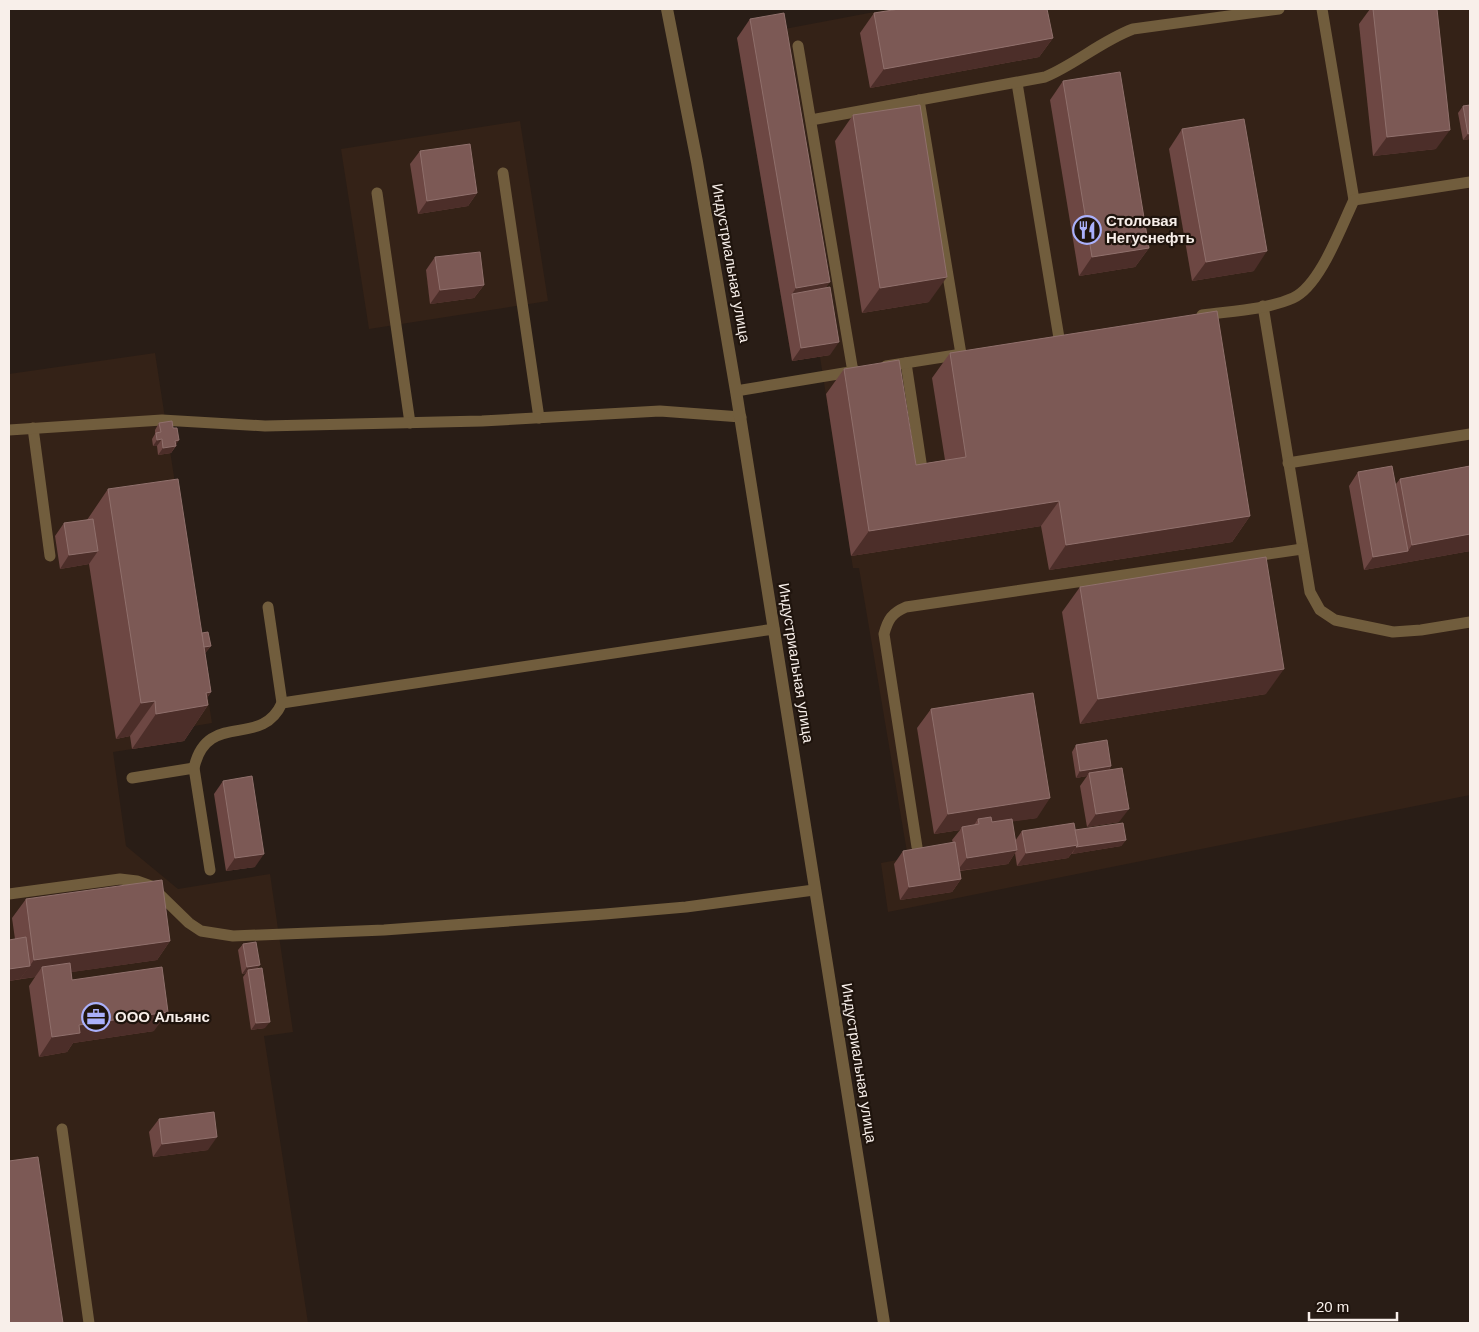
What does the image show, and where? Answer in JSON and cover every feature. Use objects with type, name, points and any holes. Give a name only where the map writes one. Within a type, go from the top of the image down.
[{"type":"street","name":"Индустриальная улица","points":[[667,9],[697,162],[741,418],[814,890],[884,1323]]},
{"type":"lane","points":[[811,120],[1045,77],[1058,72],[1117,35],[1133,29],[1279,9]]},
{"type":"lane","points":[[1186,318],[1263,306],[1295,298],[1307,289],[1317,275],[1354,200],[1322,9]]},
{"type":"lane","points":[[798,46],[853,372]]},
{"type":"lane","points":[[1017,83],[1059,338]]},
{"type":"lane","points":[[736,391],[966,353],[920,100]]},
{"type":"lane","points":[[503,172],[539,418]]},
{"type":"lane","points":[[1354,200],[1470,182]]},
{"type":"lane","points":[[377,193],[410,423]]},
{"type":"lane","points":[[1263,306],[1302,550],[1310,592],[1320,610],[1335,620],[1392,632],[1421,630],[1470,622]]},
{"type":"lane","points":[[906,363],[922,469]]},
{"type":"lane","points":[[9,430],[162,420],[265,426],[410,423],[660,411],[741,418]]},
{"type":"lane","points":[[33,428],[50,556]]},
{"type":"lane","points":[[1288,463],[1470,434]]},
{"type":"lane","points":[[917,847],[884,634],[887,623],[894,612],[906,607],[1302,550]]},
{"type":"lane","points":[[210,870],[194,768],[201,746],[210,738],[262,726],[274,717],[282,704],[268,607]]},
{"type":"lane","points":[[282,704],[774,629]]},
{"type":"lane","points":[[132,778],[194,768]]},
{"type":"lane","points":[[9,894],[120,879],[137,881],[151,886],[189,923],[202,931],[233,936],[384,930],[605,914],[686,907],[814,890]]},
{"type":"lane","points":[[62,1129],[89,1323]]},
{"type":"shaded area","points":[[890,9],[1470,9],[1470,795],[888,912],[881,863],[908,858],[859,568],[853,568],[820,357],[792,361],[737,38]]},
{"type":"shaded area","points":[[520,121],[548,301],[369,329],[341,149]]},
{"type":"shaded area","points":[[155,353],[199,639],[204,638],[206,652],[201,654],[212,723],[182,728],[184,741],[113,752],[126,846],[178,889],[270,874],[293,1032],[264,1036],[308,1323],[9,1323],[9,374]]},
{"type":"building","points":[[899,9],[1047,9],[1053,38],[884,69],[874,13]]},
{"type":"building","points":[[1373,9],[1437,9],[1450,130],[1387,137]]},
{"type":"building","points":[[784,13],[830,282],[796,288],[750,19]]},
{"type":"building","points":[[1120,72],[1149,248],[1092,257],[1063,81]]},
{"type":"building","points":[[920,105],[947,277],[880,288],[853,115]]},
{"type":"building","points":[[1470,105],[1470,133],[1468,134],[1463,106]]},
{"type":"building","points":[[1244,119],[1267,251],[1206,262],[1182,129]]},
{"type":"building","points":[[470,144],[477,193],[427,201],[420,151]]},
{"type":"building","points":[[480,252],[484,285],[440,290],[435,257]]},
{"type":"building","points":[[830,287],[839,342],[801,348],[792,294]]},
{"type":"building","points":[[1217,311],[1250,516],[1066,545],[1059,501],[869,531],[844,369],[899,360],[916,465],[966,457],[950,353]]},
{"type":"building","points":[[172,421],[173,428],[177,428],[179,440],[175,441],[176,446],[163,448],[162,439],[157,440],[156,433],[161,432],[159,423]]},
{"type":"building","points":[[1392,466],[1408,551],[1373,557],[1358,472]]},
{"type":"building","points":[[1470,466],[1470,534],[1412,545],[1400,479]]},
{"type":"building","points":[[178,479],[211,692],[206,693],[208,705],[156,714],[155,701],[141,703],[108,489]]},
{"type":"building","points":[[93,519],[98,551],[69,555],[64,523]]},
{"type":"building","points":[[1266,557],[1284,669],[1098,699],[1080,587]]},
{"type":"building","points":[[208,632],[211,646],[204,647],[202,633]]},
{"type":"building","points":[[1033,693],[1050,798],[948,814],[931,709]]},
{"type":"building","points":[[1107,740],[1111,766],[1080,771],[1076,745]]},
{"type":"building","points":[[1122,768],[1129,809],[1096,814],[1089,773]]},
{"type":"building","points":[[252,776],[264,854],[235,858],[223,781]]},
{"type":"building","points":[[991,817],[992,822],[1012,819],[1017,850],[967,858],[962,827],[979,824],[978,819]]},
{"type":"building","points":[[1074,823],[1078,845],[1026,853],[1022,831]]},
{"type":"building","points":[[1123,823],[1126,840],[1076,847],[1078,845],[1075,830]]},
{"type":"building","points":[[955,842],[961,879],[909,887],[903,851]]},
{"type":"building","points":[[162,880],[170,941],[34,960],[26,899]]},
{"type":"building","points":[[26,937],[30,966],[9,969],[9,940]]},
{"type":"building","points":[[256,942],[260,965],[247,967],[243,944]]},
{"type":"building","points":[[70,963],[72,980],[162,967],[168,1012],[79,1025],[80,1033],[52,1037],[42,967]]},
{"type":"building","points":[[262,968],[270,1022],[256,1023],[248,970]]},
{"type":"building","points":[[214,1112],[217,1137],[162,1144],[159,1119]]},
{"type":"building","points":[[38,1157],[63,1323],[9,1323],[9,1161]]},
{"type":"place","name":"Столовая Негуснефть","points":[[1087,230]]},
{"type":"place","name":"ООО Альянс","points":[[96,1017]]}]
